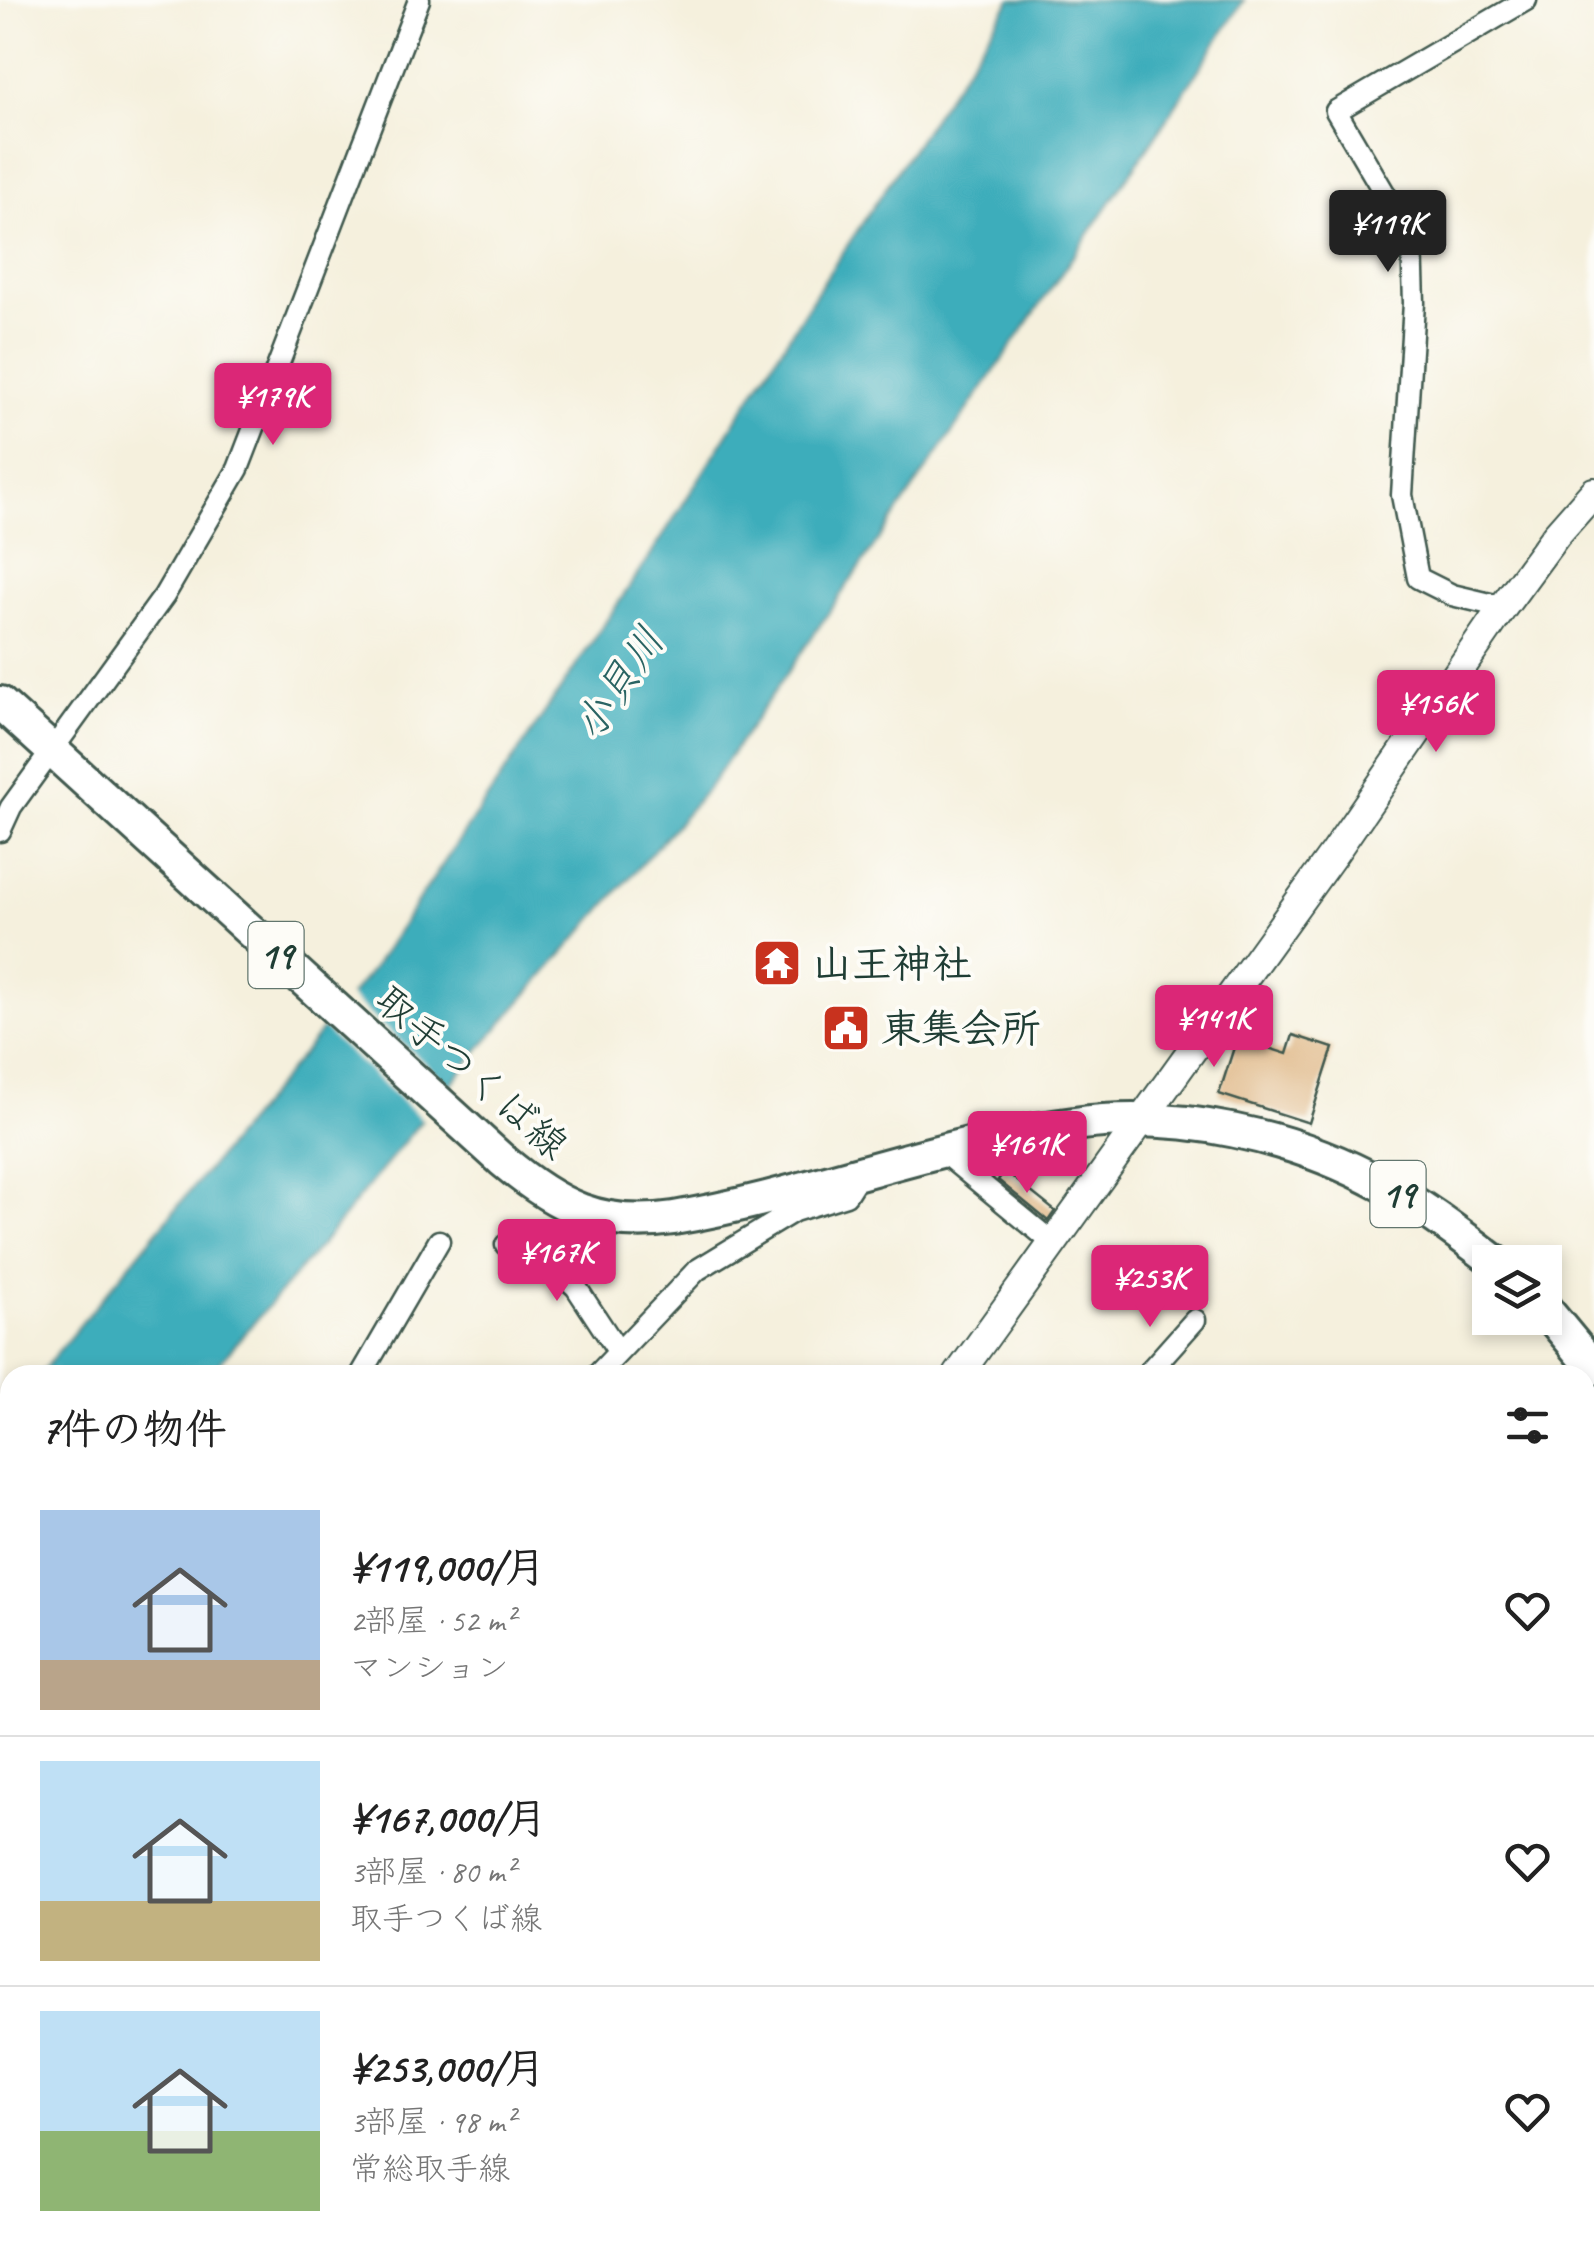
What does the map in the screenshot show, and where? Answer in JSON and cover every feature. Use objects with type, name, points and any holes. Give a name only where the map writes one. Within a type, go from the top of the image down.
[{"type":"main road","points":[[965,1365],[1334,854],[1504,607],[1556,535],[1594,492]]},
{"type":"main road","name":"取手つくば線","points":[[0,703],[487,1147],[554,1199],[605,1219],[630,1222],[690,1215],[1059,1126],[1142,1120],[1245,1134],[1322,1156],[1386,1186],[1472,1245]]},
{"type":"main road","points":[[1562,1330],[1591,1365]]},
{"type":"street","points":[[0,831],[12,806],[59,757],[164,596],[238,469],[419,0]]},
{"type":"street","points":[[1504,607],[1452,595],[1418,578],[1402,495],[1414,303],[1412,240],[1336,111],[1526,0]]},
{"type":"street","points":[[944,1153],[1053,1242]]},
{"type":"street","points":[[606,1365],[697,1270],[794,1211],[846,1195],[860,1173]]},
{"type":"street","points":[[368,1365],[439,1241]]},
{"type":"street","points":[[506,1245],[550,1263],[576,1287],[618,1351]]},
{"type":"street","points":[[1155,1365],[1195,1320]]},
{"type":"water","name":"小貝川","points":[[1011,0],[1244,0],[1153,140],[709,787],[476,1053],[218,1365],[47,1365],[373,968],[654,550],[829,273]]},
{"type":"pier","points":[[346,993],[453,1089],[426,1123],[319,1025]]},
{"type":"building","points":[[1293,1035],[1333,1048],[1309,1123],[1219,1094],[1237,1038],[1287,1054]]},
{"type":"building","points":[[1005,1171],[1055,1211],[1048,1221],[998,1180]]},
{"type":"place","name":"山王神社","points":[[777,963]]},
{"type":"place","name":"東集会所","points":[[846,1028]]}]
